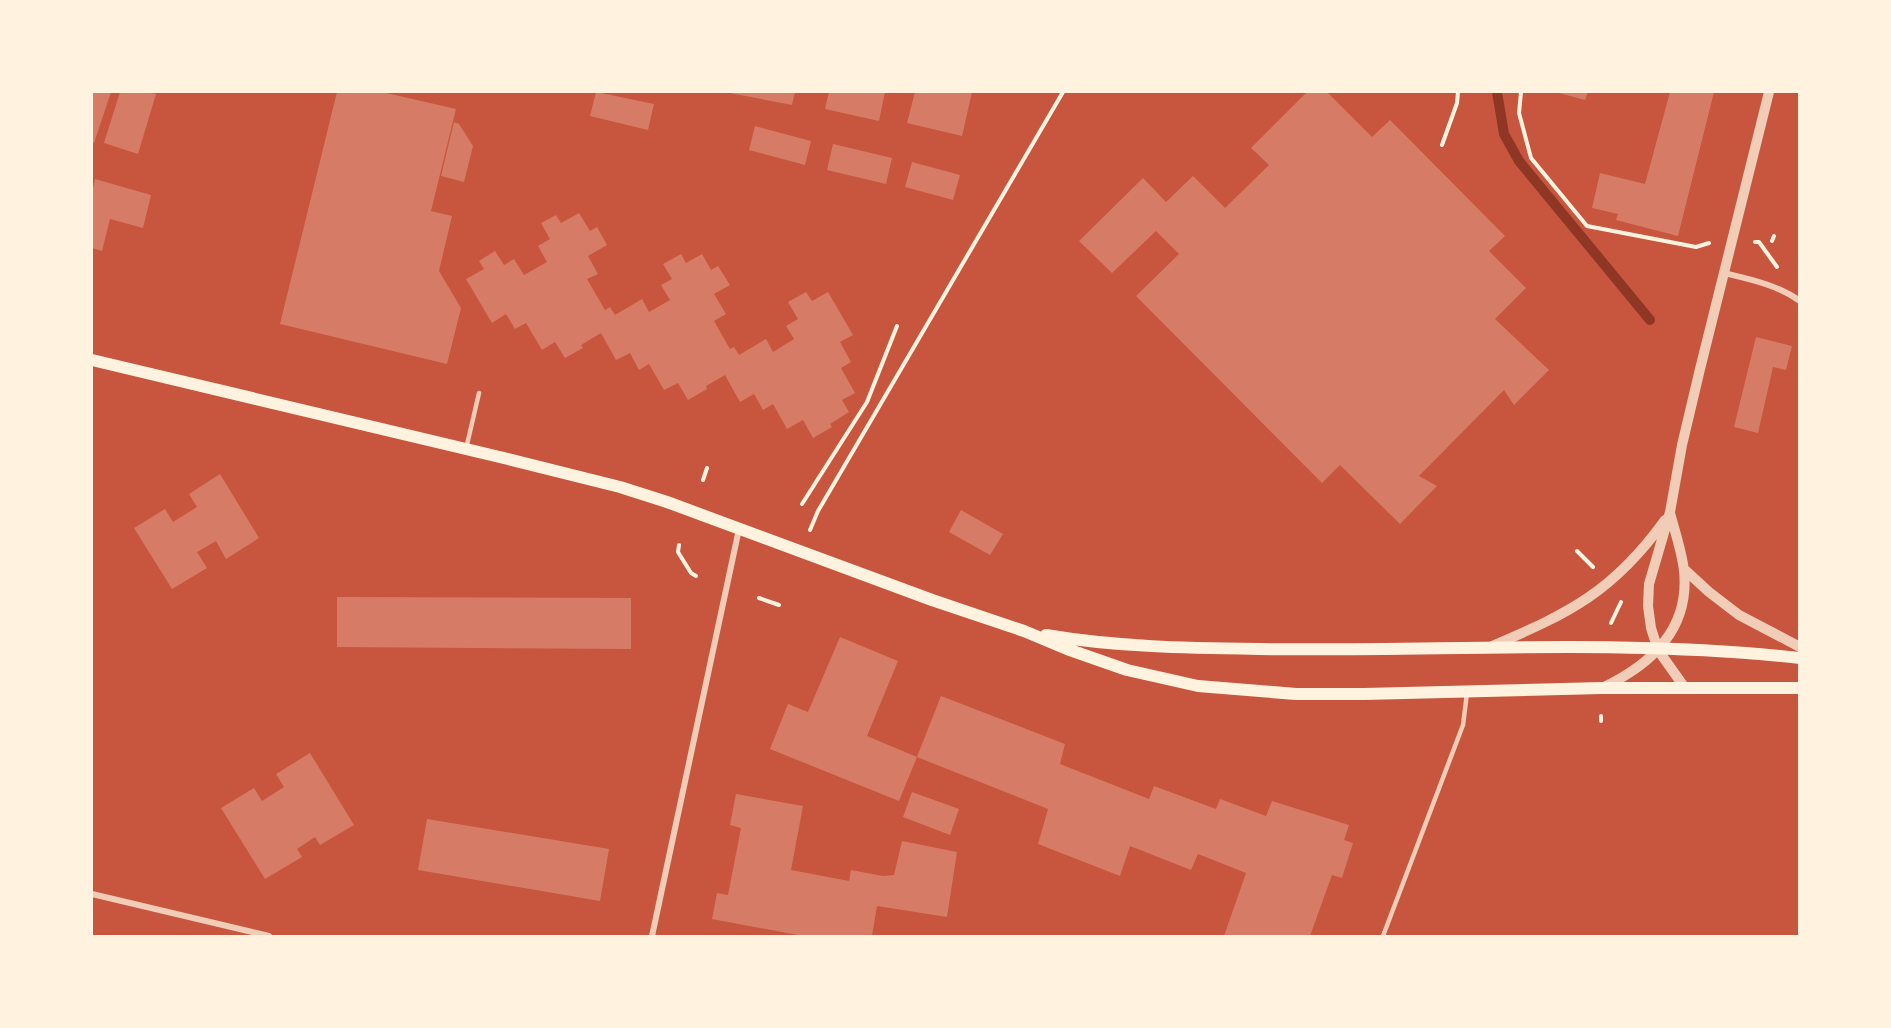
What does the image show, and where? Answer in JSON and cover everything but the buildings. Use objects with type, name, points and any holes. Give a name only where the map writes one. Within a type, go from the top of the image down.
[{"type":"main road","points":[[92,360],[620,487],[1127,670],[1197,686],[1296,694],[1467,693],[1601,688],[1800,688]]},
{"type":"main road","points":[[1024,631],[1107,643],[1217,648],[1328,651],[1604,647],[1727,651],[1800,658]]},
{"type":"street","points":[[1685,688],[1658,650],[1651,628],[1649,584],[1670,512],[1682,445],[1768,92]]},
{"type":"street","points":[[1724,273],[1756,280],[1800,301]]},
{"type":"street","points":[[1601,688],[1636,669],[1658,650],[1673,630],[1681,612],[1685,586],[1684,569],[1670,512]]},
{"type":"street","points":[[1487,648],[1540,626],[1590,598],[1621,573],[1650,541],[1670,512]]},
{"type":"street","points":[[652,936],[739,529]]},
{"type":"street","points":[[1684,569],[1739,615],[1800,646]]},
{"type":"street","points":[[92,894],[269,936]]},
{"type":"lane","points":[[466,449],[479,393]]},
{"type":"lane","points":[[1383,936],[1463,725],[1467,693]]},
{"type":"path","points":[[814,521],[1063,92]]},
{"type":"path","points":[[1442,145],[1457,103],[1458,92]]},
{"type":"path","points":[[1521,92],[1519,113],[1531,158],[1587,226],[1696,247],[1703,245]]},
{"type":"path","points":[[802,504],[867,402],[897,326]]},
{"type":"path","points":[[703,480],[707,468]]},
{"type":"path","points":[[679,546],[678,552],[691,573],[696,576]]},
{"type":"path","points":[[1577,551],[1597,572]]},
{"type":"path","points":[[759,598],[779,605]]},
{"type":"path","points":[[1611,623],[1621,603]]},
{"type":"waterway","points":[[1497,92],[1504,134],[1519,161],[1650,320]]}]
